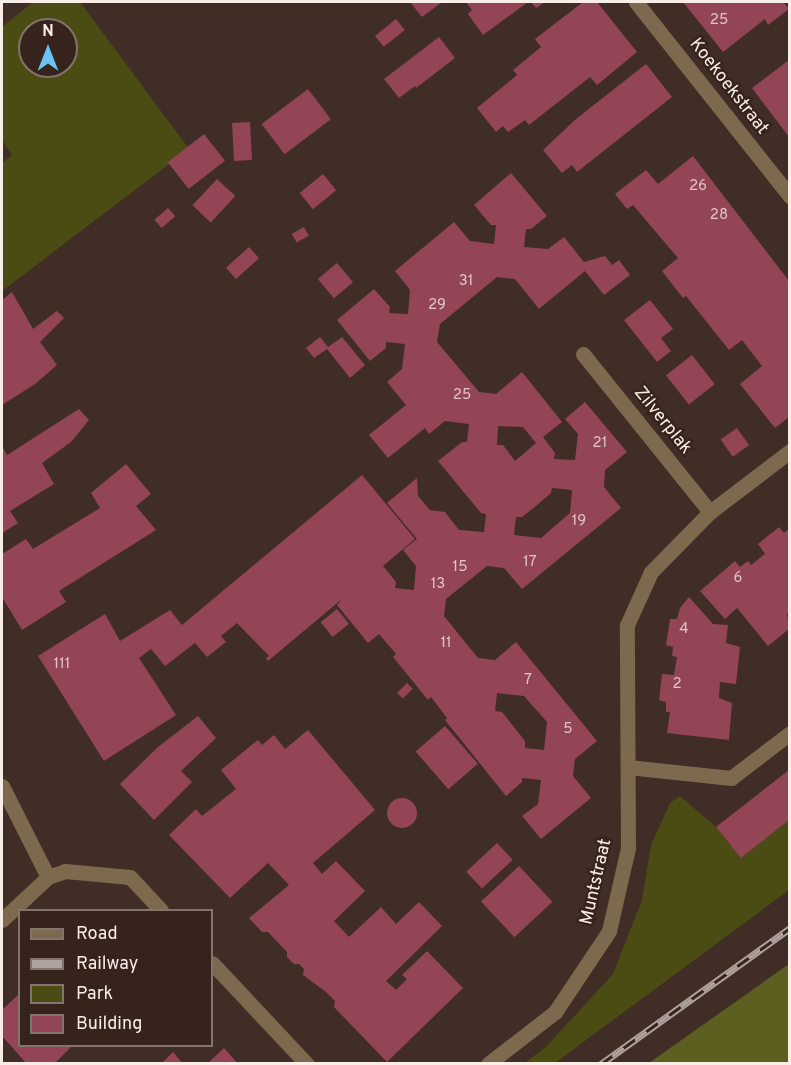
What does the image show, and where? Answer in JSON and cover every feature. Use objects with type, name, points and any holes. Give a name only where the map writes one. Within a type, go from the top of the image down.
[{"type":"street","name":"Koekoekstraat","points":[[636,2],[789,196]]},
{"type":"street","name":"Zilverplak","points":[[583,354],[711,513]]},
{"type":"street","points":[[711,513],[789,451]]},
{"type":"street","name":"Muntstraat","points":[[488,1064],[555,1012],[609,931],[628,848],[627,626],[651,572],[711,513]]},
{"type":"street","points":[[628,767],[731,778],[789,733]]},
{"type":"street","points":[[2,786],[48,878]]},
{"type":"street","points":[[2,920],[48,878],[65,871],[130,878],[160,909]]},
{"type":"street","points":[[213,964],[307,1064]]},
{"type":"green space","points":[[33,2],[80,2],[189,149],[2,291],[2,163],[12,155],[2,140],[2,27]]},
{"type":"green space","points":[[680,796],[716,827],[741,858],[789,820],[789,890],[555,1063],[523,1064],[546,1047],[613,974],[642,900],[651,845],[670,803]]},
{"type":"shaded area","points":[[789,964],[789,1063],[649,1063]]},
{"type":"building","points":[[410,2],[442,2],[422,17]]},
{"type":"building","points":[[466,2],[528,2],[483,35],[468,14],[472,10]]},
{"type":"building","points":[[531,2],[545,2],[536,8]]},
{"type":"building","points":[[583,2],[597,2],[637,52],[597,85],[590,77],[529,125],[525,120],[508,132],[503,126],[496,132],[477,108],[517,75],[513,70],[541,47],[535,39]]},
{"type":"building","points":[[683,2],[783,2],[789,9],[768,25],[765,19],[723,52]]},
{"type":"building","points":[[396,19],[405,30],[384,47],[375,36]]},
{"type":"building","points":[[439,37],[455,58],[399,98],[384,79]]},
{"type":"building","points":[[789,60],[789,137],[752,88]]},
{"type":"building","points":[[646,64],[672,97],[577,172],[572,165],[562,173],[543,150],[576,119]]},
{"type":"building","points":[[308,89],[331,119],[285,154],[262,124]]},
{"type":"building","points":[[250,122],[252,160],[234,161],[232,123]]},
{"type":"building","points":[[204,134],[225,161],[189,189],[168,162]]},
{"type":"building","points":[[693,156],[789,281],[789,417],[775,428],[740,384],[762,366],[742,340],[729,350],[686,296],[683,298],[662,271],[678,258],[633,205],[627,209],[615,194],[646,170],[658,184]]},
{"type":"building","points":[[511,173],[547,216],[531,229],[526,229],[524,247],[548,249],[564,237],[584,262],[605,256],[612,265],[619,260],[630,275],[604,295],[585,271],[539,309],[515,279],[497,277],[440,324],[437,342],[479,392],[496,394],[522,372],[562,422],[543,437],[555,453],[554,459],[575,460],[578,434],[565,419],[585,402],[627,452],[605,470],[604,487],[621,508],[522,589],[504,568],[487,566],[446,599],[444,616],[478,658],[495,660],[516,642],[597,741],[575,759],[573,776],[591,798],[541,839],[522,816],[538,804],[541,780],[522,778],[522,782],[506,796],[445,720],[447,718],[431,697],[428,700],[393,657],[396,654],[379,634],[368,643],[337,605],[342,599],[268,661],[266,658],[269,656],[237,623],[221,636],[226,642],[207,657],[195,643],[165,666],[151,649],[139,658],[176,715],[104,761],[38,656],[105,614],[120,641],[170,610],[182,625],[362,475],[415,539],[365,581],[383,566],[396,582],[395,588],[414,590],[416,566],[403,550],[417,539],[387,503],[417,478],[418,496],[430,510],[445,512],[459,530],[484,532],[486,514],[481,513],[438,461],[462,442],[467,442],[469,424],[445,421],[429,434],[425,428],[388,458],[369,435],[406,405],[387,382],[402,369],[405,344],[386,342],[386,348],[370,361],[337,320],[374,289],[390,307],[389,313],[408,314],[410,290],[395,271],[454,222],[470,241],[494,244],[496,225],[491,225],[474,205]],"holes":[[[498,426],[523,427],[536,443],[515,461],[503,445],[497,445]],[[552,488],[572,490],[570,513],[541,538],[514,535],[516,517],[522,517],[551,493]],[[497,693],[524,696],[547,722],[544,750],[525,748],[525,741],[502,712],[495,711]]]},
{"type":"building","points":[[323,174],[336,190],[313,209],[300,193]]},
{"type":"building","points":[[217,179],[235,196],[211,222],[192,205]]},
{"type":"building","points":[[168,208],[175,216],[162,228],[154,220]]},
{"type":"building","points":[[304,227],[309,236],[297,243],[292,234]]},
{"type":"building","points":[[249,247],[259,258],[236,279],[226,268]]},
{"type":"building","points":[[337,263],[353,282],[334,298],[318,279]]},
{"type":"building","points":[[12,292],[33,329],[57,311],[64,318],[40,342],[57,365],[35,384],[2,405],[2,300]]},
{"type":"building","points":[[650,300],[673,329],[661,338],[671,351],[657,362],[624,320]]},
{"type":"building","points":[[320,337],[328,347],[342,337],[365,365],[350,378],[327,349],[314,358],[306,348]]},
{"type":"building","points":[[692,355],[715,384],[689,404],[666,375]]},
{"type":"building","points":[[79,409],[89,420],[71,442],[42,463],[54,484],[10,511],[18,523],[2,533],[2,446],[7,455]]},
{"type":"building","points":[[737,428],[749,445],[733,457],[721,439]]},
{"type":"building","points":[[126,464],[151,494],[136,506],[156,530],[59,591],[66,602],[22,630],[2,597],[2,554],[26,539],[33,549],[100,508],[91,493]]},
{"type":"building","points":[[779,527],[784,533],[789,529],[789,613],[787,614],[789,629],[768,646],[737,608],[725,619],[700,591],[735,561],[740,567],[748,561],[751,565],[765,554],[758,544]]},
{"type":"building","points":[[689,597],[713,624],[728,625],[726,643],[740,647],[736,684],[720,682],[719,698],[732,703],[729,740],[667,733],[670,712],[666,712],[666,702],[659,700],[662,674],[674,675],[677,657],[672,656],[673,647],[666,645],[670,619],[677,619],[680,608]]},
{"type":"building","points":[[337,609],[349,624],[333,637],[321,622]]},
{"type":"building","points":[[407,683],[413,689],[403,699],[397,693]]},
{"type":"building","points":[[198,716],[216,738],[181,771],[192,782],[154,820],[120,784],[158,747]]},
{"type":"building","points":[[445,726],[478,764],[448,789],[416,752]]},
{"type":"building","points":[[308,730],[375,810],[313,863],[322,874],[336,861],[365,891],[334,921],[349,937],[381,907],[396,924],[419,902],[442,926],[386,981],[396,990],[407,979],[402,975],[427,951],[463,988],[387,1062],[334,1007],[335,1001],[303,975],[304,969],[299,964],[294,964],[287,957],[287,952],[268,932],[262,932],[249,918],[289,885],[268,863],[230,898],[169,835],[196,809],[202,816],[236,789],[221,770],[258,740],[262,745],[274,735],[285,749]]},
{"type":"building","points":[[789,770],[789,820],[741,858],[716,827]]},
{"type":"building","points":[[402,798],[413,802],[417,813],[413,824],[402,828],[391,824],[387,813],[391,802]]},
{"type":"building","points":[[497,843],[513,860],[482,888],[466,872]]},
{"type":"building","points":[[519,866],[552,902],[514,937],[481,901]]},
{"type":"building","points":[[18,995],[18,1047],[71,1047],[54,1064],[27,1064],[2,1036],[2,1010]]},
{"type":"building","points":[[224,1048],[238,1064],[207,1064]]},
{"type":"building","points":[[173,1052],[183,1064],[161,1064]]},
{"type":"railway","points":[[601,1064],[790,928]]}]
